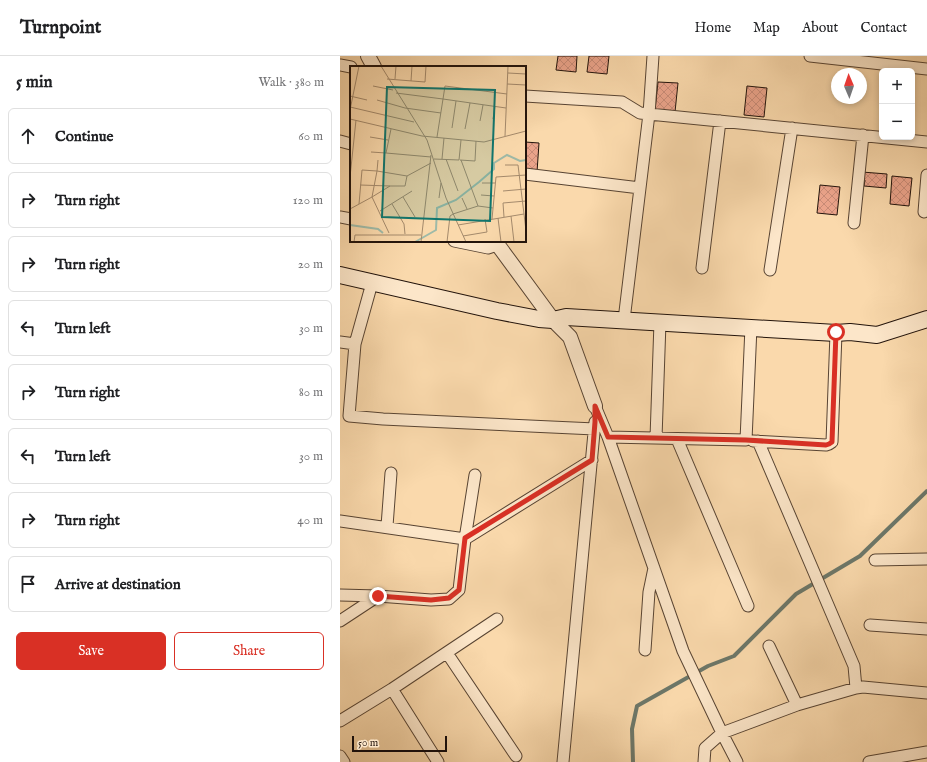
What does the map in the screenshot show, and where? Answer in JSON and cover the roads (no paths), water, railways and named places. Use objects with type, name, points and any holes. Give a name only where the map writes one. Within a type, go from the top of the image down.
[{"type":"main road","points":[[340,275],[497,311],[539,319],[553,320],[566,316],[850,332],[877,335],[927,319]]},
{"type":"street","points":[[368,56],[373,66]]},
{"type":"street","points":[[624,320],[649,114],[653,56]]},
{"type":"street","points":[[810,56],[927,69]]},
{"type":"street","points":[[340,66],[350,67]]},
{"type":"street","points":[[526,96],[622,102],[640,113],[927,142]]},
{"type":"street","points":[[702,268],[720,121]]},
{"type":"street","points":[[770,270],[792,128]]},
{"type":"street","points":[[854,222],[863,135]]},
{"type":"street","points":[[340,141],[350,144]]},
{"type":"street","points":[[526,174],[640,188]]},
{"type":"street","points":[[924,212],[927,175]]},
{"type":"street","points":[[340,217],[350,219]]},
{"type":"street","points":[[459,242],[488,248],[496,243],[553,320],[570,337],[608,437],[683,651],[722,733],[738,762]]},
{"type":"street","points":[[372,282],[355,344],[344,416],[595,429]]},
{"type":"street","points":[[656,438],[660,322]]},
{"type":"street","points":[[746,440],[751,327]]},
{"type":"street","points":[[608,437],[746,440],[829,444],[832,442],[836,332]]},
{"type":"street","points":[[340,342],[355,344]]},
{"type":"street","points":[[563,762],[595,429],[595,406]]},
{"type":"street","points":[[677,438],[748,606]]},
{"type":"street","points":[[758,441],[824,599],[854,666],[856,688]]},
{"type":"street","points":[[340,521],[387,526],[465,538],[592,460]]},
{"type":"street","points":[[387,526],[391,473]]},
{"type":"street","points":[[340,595],[431,600],[449,598],[459,590],[465,538],[475,475]]},
{"type":"street","points":[[875,560],[927,559]]},
{"type":"street","points":[[645,650],[649,592],[654,567]]},
{"type":"street","points":[[340,621],[378,596]]},
{"type":"street","points":[[340,720],[392,689],[497,619]]},
{"type":"street","points":[[870,625],[927,629]]},
{"type":"street","points":[[769,646],[797,705]]},
{"type":"street","points":[[447,652],[516,756]]},
{"type":"street","points":[[704,762],[706,748],[722,733],[797,705],[863,687],[927,693]]},
{"type":"street","points":[[392,689],[438,762]]},
{"type":"street","points":[[869,762],[899,759],[927,752]]},
{"type":"street","points":[[340,756],[344,762]]},
{"type":"waterway","points":[[633,762],[632,729],[637,706],[708,666],[734,656],[796,594],[860,556],[927,491]]}]
